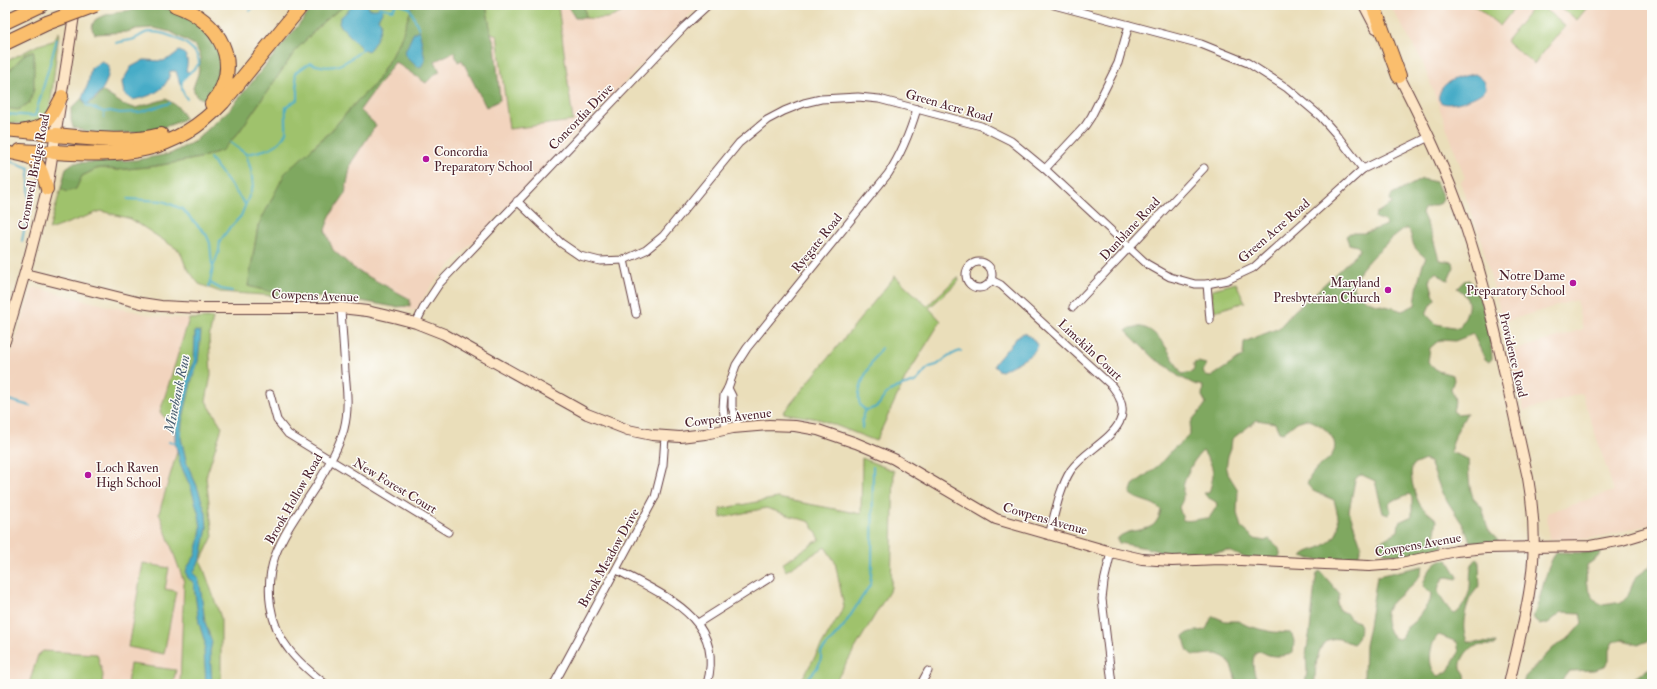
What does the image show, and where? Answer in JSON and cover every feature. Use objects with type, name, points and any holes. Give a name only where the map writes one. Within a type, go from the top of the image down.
[{"type":"highway","points":[[5,43],[47,23],[95,5]]},
{"type":"highway","points":[[56,135],[120,140],[149,138],[173,131],[203,113],[212,105],[222,89],[225,80],[227,65],[224,49],[216,31],[209,24],[192,12],[175,5]]},
{"type":"highway","points":[[54,152],[108,154],[136,150],[164,143],[192,130],[223,102],[302,5]]},
{"type":"highway","points":[[1373,5],[1399,76]]},
{"type":"highway","points":[[5,20],[36,7]]},
{"type":"main road","points":[[21,131],[37,128],[47,122],[62,96]]},
{"type":"main road","points":[[5,130],[56,135]]},
{"type":"main road","points":[[5,151],[54,152]]},
{"type":"main road","points":[[5,151],[28,156],[38,163],[47,189]]},
{"type":"street","name":"Cromwell Bridge Road","points":[[5,341],[25,274],[47,189],[76,5]]},
{"type":"street","name":"Concordia Drive","points":[[416,323],[425,304],[439,284],[684,27],[708,5]]},
{"type":"street","points":[[1054,5],[1208,46],[1248,63],[1299,97],[1320,116],[1363,169]]},
{"type":"street","name":"Providence Road","points":[[1364,5],[1429,137],[1460,209],[1481,278],[1528,478],[1533,511],[1534,547],[1530,579],[1509,684]]},
{"type":"street","points":[[1045,169],[1085,126],[1091,117],[1118,63],[1129,25]]},
{"type":"street","name":"Green Acre Road","points":[[517,201],[561,244],[580,256],[600,261],[624,260],[638,255],[663,236],[739,143],[767,120],[784,111],[821,99],[840,97],[879,99],[981,126],[1011,141],[1045,169],[1147,264],[1170,277],[1189,283],[1207,284],[1227,280],[1253,268],[1363,169],[1429,137]]},
{"type":"street","name":"Ryegate Road","points":[[726,430],[723,407],[724,395],[736,365],[747,348],[888,174],[899,158],[907,140],[917,109]]},
{"type":"street","name":"Dunblane Road","points":[[1073,307],[1204,168]]},
{"type":"street","points":[[624,260],[636,314]]},
{"type":"street","name":"Cowpens Avenue","points":[[25,274],[141,303],[161,306],[341,308],[367,311],[416,323],[444,334],[599,420],[628,430],[665,437],[692,436],[739,428],[784,425],[806,427],[829,433],[870,448],[894,459],[989,516],[1049,535],[1130,556],[1160,560],[1219,559],[1369,566],[1396,564],[1470,549],[1596,545],[1622,540],[1652,531]]},
{"type":"street","name":"Limekiln Court","points":[[991,280],[1001,285],[1112,386],[1119,395],[1122,415],[1118,424],[1113,433],[1080,461],[1067,478],[1049,535]]},
{"type":"street","points":[[1207,284],[1210,320]]},
{"type":"street","name":"Brook Hollow Road","points":[[325,684],[296,658],[282,640],[273,618],[269,594],[272,569],[280,545],[331,461],[345,427],[347,411],[341,308]]},
{"type":"street","points":[[728,388],[732,396],[732,407],[739,428]]},
{"type":"street","name":"New Forest Court","points":[[270,394],[273,411],[282,428],[296,440],[448,532]]},
{"type":"street","name":"Brook Meadow Drive","points":[[554,684],[617,570],[655,497],[663,465],[665,437]]},
{"type":"street","points":[[1111,552],[1104,582],[1102,599],[1112,673],[1112,684]]},
{"type":"street","points":[[617,570],[669,599],[698,623],[705,638],[709,654],[710,667],[707,684]]},
{"type":"street","points":[[698,623],[771,577]]},
{"type":"street","points":[[921,684],[928,671]]},
{"type":"shaded area","name":"Concordia Preparatory School","points":[[414,5],[700,5],[671,33],[432,285],[415,311],[376,302],[344,298],[292,297],[358,100]]},
{"type":"shaded area","name":"Notre Dame Preparatory School","points":[[1390,5],[1652,5],[1652,524],[1587,539],[1549,539],[1547,513],[1614,491],[1582,393],[1524,411],[1510,352],[1583,329],[1576,300],[1503,322],[1479,233],[1460,182],[1465,178],[1423,63]]},
{"type":"shaded area","name":"Loch Raven High School","points":[[33,287],[160,317],[189,319],[160,412],[181,437],[159,513],[184,582],[180,684],[5,684],[5,374]]},
{"type":"green space","points":[[315,5],[346,5],[325,20],[296,50],[239,132],[223,150],[200,158],[156,166],[117,170],[102,168],[96,169],[82,176],[76,189],[67,192],[61,188],[66,168],[73,163],[136,160],[170,154],[195,141],[230,109]]},
{"type":"green space","points":[[346,5],[414,5],[400,41],[375,84],[358,100],[330,132],[315,145],[258,226],[248,286],[292,297],[220,292],[199,284],[186,267],[180,251],[131,219],[101,211],[49,230],[61,188],[67,192],[82,176],[96,169],[102,168],[117,170],[156,166],[200,158],[223,150],[239,132],[296,50],[325,20]]},
{"type":"green space","points":[[414,5],[486,5],[491,33],[495,45],[500,100],[486,107],[462,60],[458,62],[454,52],[435,61],[440,72],[435,74],[426,83],[395,62],[360,110],[376,125],[351,163],[345,194],[330,216],[325,230],[333,250],[356,270],[410,299],[410,306],[395,307],[344,298],[292,297],[248,286],[258,226],[285,173],[330,132],[358,100],[375,84],[400,41]]},
{"type":"green space","points":[[486,5],[558,5],[573,121],[509,129],[497,35],[491,33]]},
{"type":"green space","points":[[567,5],[584,5],[586,18],[575,18]]},
{"type":"green space","points":[[584,5],[632,5],[621,13],[599,19],[586,18]]},
{"type":"green space","points":[[1474,5],[1517,5],[1500,26]]},
{"type":"green space","points":[[1535,5],[1540,5],[1565,26],[1534,64],[1506,41]]},
{"type":"green space","points":[[1558,5],[1589,5],[1577,20]]},
{"type":"green space","points":[[149,7],[175,10],[207,30],[222,60],[222,76],[208,101],[196,96],[193,88],[198,74],[201,58],[196,46],[171,32],[154,28],[136,29],[127,32],[95,34],[92,29],[94,21],[105,15]]},
{"type":"green space","points":[[59,32],[50,109],[42,120],[31,124],[5,122],[5,108],[8,109],[34,89],[33,75],[25,54],[5,75],[5,62],[38,45],[53,41]]},
{"type":"green space","points":[[32,51],[34,52],[34,89],[30,102],[18,110],[5,108],[5,75],[25,54]]},
{"type":"green space","points":[[102,91],[124,105],[135,108],[166,99],[177,106],[185,118],[161,128],[130,133],[98,133],[73,127],[71,120],[71,109],[82,98],[84,103],[96,99]]},
{"type":"green space","points":[[1422,179],[1436,182],[1443,198],[1441,203],[1424,209],[1422,213],[1433,238],[1439,260],[1453,262],[1454,267],[1448,280],[1444,279],[1437,272],[1430,277],[1435,299],[1430,305],[1426,314],[1436,324],[1459,328],[1465,317],[1468,302],[1463,293],[1457,288],[1464,281],[1469,280],[1474,286],[1482,305],[1488,329],[1492,359],[1489,362],[1485,359],[1473,334],[1455,341],[1441,340],[1437,342],[1430,348],[1428,362],[1438,371],[1453,375],[1454,380],[1451,389],[1455,399],[1455,404],[1453,411],[1457,414],[1467,413],[1456,433],[1450,452],[1468,459],[1469,479],[1472,494],[1474,499],[1482,508],[1488,529],[1499,544],[1472,546],[1463,525],[1442,493],[1430,462],[1425,460],[1413,465],[1411,474],[1414,491],[1420,505],[1437,520],[1435,534],[1444,545],[1439,549],[1424,554],[1405,556],[1383,551],[1378,543],[1398,531],[1399,522],[1412,516],[1412,497],[1409,494],[1392,501],[1389,504],[1391,512],[1388,515],[1383,513],[1375,481],[1362,475],[1358,476],[1355,480],[1349,511],[1361,546],[1357,561],[1315,560],[1302,556],[1333,539],[1338,528],[1338,516],[1334,500],[1313,491],[1307,484],[1315,470],[1332,454],[1335,445],[1331,435],[1326,430],[1316,423],[1306,419],[1297,422],[1283,433],[1279,432],[1275,423],[1257,420],[1232,439],[1228,456],[1226,470],[1238,490],[1237,513],[1241,527],[1255,539],[1265,541],[1269,539],[1275,544],[1279,548],[1280,553],[1280,556],[1277,559],[1246,558],[1228,551],[1177,556],[1119,543],[1117,539],[1121,535],[1149,528],[1157,520],[1161,510],[1158,507],[1130,494],[1133,485],[1159,465],[1172,450],[1190,435],[1192,421],[1206,403],[1202,396],[1203,386],[1194,384],[1178,376],[1168,367],[1153,358],[1126,331],[1130,328],[1143,327],[1151,331],[1162,341],[1182,374],[1192,372],[1194,363],[1198,362],[1206,364],[1203,372],[1206,376],[1211,377],[1243,356],[1244,342],[1279,328],[1295,310],[1357,253],[1360,249],[1357,246],[1349,244],[1346,236],[1350,233],[1364,233],[1387,225],[1384,221],[1375,218],[1376,213],[1392,204],[1390,200],[1392,195]],"holes":[[[1406,228],[1415,248],[1426,258],[1420,274],[1415,305],[1402,311],[1368,301],[1353,289],[1354,281],[1365,264],[1382,247]],[[1203,451],[1210,462],[1213,471],[1209,493],[1204,493],[1207,497],[1216,502],[1217,506],[1209,518],[1189,521],[1183,520],[1179,507],[1183,500],[1184,485],[1187,474],[1193,463]]]},
{"type":"green space","points":[[895,276],[927,306],[958,277],[959,281],[929,308],[941,321],[906,377],[876,441],[819,419],[783,413]]},
{"type":"green space","points":[[1236,283],[1245,302],[1215,311],[1211,296],[1213,289]]},
{"type":"green space","points":[[213,318],[209,338],[211,375],[206,401],[222,427],[206,477],[213,536],[201,561],[221,618],[221,679],[225,684],[180,684],[184,582],[159,513],[181,438],[160,412],[189,319]]},
{"type":"green space","points":[[862,458],[894,471],[891,588],[834,684],[799,684],[844,607],[835,562],[825,547],[786,571],[782,564],[820,539],[810,522],[766,508],[721,518],[720,509],[777,498],[861,514]]},
{"type":"green space","points":[[1602,551],[1597,558],[1587,565],[1586,583],[1594,600],[1603,605],[1622,602],[1628,596],[1635,578],[1651,566],[1652,563],[1652,639],[1638,645],[1622,639],[1613,642],[1609,650],[1609,660],[1604,667],[1595,670],[1569,671],[1559,684],[1523,684],[1525,677],[1553,648],[1570,637],[1582,623],[1580,613],[1562,612],[1548,623],[1539,625],[1533,617],[1546,576],[1556,552],[1583,553]]},
{"type":"green space","points":[[1478,558],[1480,585],[1470,598],[1466,609],[1464,632],[1468,642],[1496,643],[1495,645],[1476,646],[1466,653],[1462,660],[1461,668],[1465,674],[1466,684],[1361,684],[1364,676],[1365,645],[1377,576],[1423,566],[1421,574],[1416,581],[1411,587],[1392,602],[1386,614],[1386,622],[1390,633],[1395,638],[1399,639],[1402,637],[1405,629],[1416,620],[1430,601],[1431,594],[1423,586],[1432,567],[1439,561],[1448,560],[1458,577],[1457,579],[1447,577],[1443,578],[1438,591],[1440,597],[1450,611],[1455,614],[1465,602],[1470,587],[1471,568]],"holes":[[[1439,635],[1457,642],[1459,652],[1448,671],[1439,676],[1432,668],[1430,656],[1433,644]]]},
{"type":"green space","points":[[143,563],[169,568],[165,589],[176,591],[164,654],[128,647]]},
{"type":"green space","points":[[1320,571],[1340,594],[1337,604],[1339,610],[1346,613],[1350,619],[1359,622],[1360,631],[1357,640],[1353,644],[1337,639],[1326,641],[1319,651],[1317,658],[1315,684],[1305,684],[1307,671],[1306,655],[1315,584],[1317,573]]},
{"type":"green space","points":[[1213,616],[1225,621],[1238,621],[1248,626],[1272,632],[1290,633],[1292,634],[1294,641],[1293,653],[1275,656],[1256,652],[1253,660],[1253,668],[1259,684],[1236,684],[1233,670],[1228,661],[1221,655],[1194,655],[1191,654],[1186,645],[1184,636],[1190,632],[1205,630]]},
{"type":"green space","points":[[43,651],[97,654],[103,675],[102,684],[29,684],[38,655]]},
{"type":"green space","points":[[130,664],[176,670],[173,684],[127,684]]},
{"type":"green space","points":[[1652,667],[1652,684],[1635,684],[1634,678]]},
{"type":"water","points":[[354,5],[368,5],[369,9],[381,7],[383,10],[378,19],[381,22],[381,26],[377,38],[367,52],[362,49],[339,24],[340,18]]},
{"type":"water","points":[[419,29],[425,60],[421,67],[416,66],[404,54],[413,34]]},
{"type":"water","points":[[179,51],[186,56],[186,71],[189,72],[180,84],[176,71],[170,71],[166,84],[151,95],[132,100],[124,94],[122,82],[131,67],[144,60],[163,61]]},
{"type":"water","points":[[102,61],[109,66],[107,78],[103,88],[96,98],[86,105],[82,98],[88,84],[91,68]]},
{"type":"water","points":[[1475,74],[1482,78],[1486,86],[1484,91],[1475,97],[1459,103],[1448,104],[1440,101],[1440,92],[1446,84],[1455,79]]},
{"type":"water","name":"Minebank Run","points":[[195,331],[201,332],[198,362],[192,379],[182,422],[181,438],[187,464],[197,486],[206,513],[207,528],[201,558],[193,573],[198,578],[200,585],[205,622],[212,642],[210,652],[212,684],[206,684],[205,643],[199,623],[193,582],[188,578],[186,573],[187,568],[195,556],[201,528],[199,515],[191,488],[181,466],[175,443],[175,424],[183,390],[194,362]]},
{"type":"water","points":[[1024,333],[1032,338],[1038,346],[1027,357],[1002,371],[998,370],[994,366],[995,363],[1019,335]]},
{"type":"waterway","points":[[379,7],[392,10],[397,5]]},
{"type":"waterway","points":[[401,5],[410,8],[419,29]]},
{"type":"waterway","points":[[250,11],[252,6]]},
{"type":"waterway","points":[[116,43],[134,39],[144,33],[155,32],[172,36],[187,45],[198,57],[199,64],[183,79],[183,93],[187,99]]},
{"type":"waterway","points":[[5,114],[35,116],[57,39]]},
{"type":"waterway","name":"Minebank Run","points":[[209,287],[213,267],[219,251],[220,241],[241,216],[253,186],[251,170],[246,154],[258,152],[275,146],[283,138],[286,132],[286,107],[298,99],[295,73],[310,63],[326,67],[339,65],[364,48]]},
{"type":"waterway","points":[[86,105],[104,112],[110,111],[120,113],[140,112],[170,103]]},
{"type":"waterway","points":[[104,112],[104,118]]},
{"type":"waterway","points":[[231,143],[246,154]]},
{"type":"waterway","points":[[210,158],[245,204]]},
{"type":"waterway","points":[[5,161],[13,162],[29,168],[29,204],[22,241]]},
{"type":"waterway","points":[[128,199],[163,201],[182,209],[206,234],[210,243],[212,265]]},
{"type":"waterway","points":[[210,283],[221,289],[232,291]]},
{"type":"waterway","points":[[866,410],[861,406],[859,393],[865,376],[881,348]]},
{"type":"waterway","points":[[862,428],[863,414],[866,410],[879,405],[885,395],[897,387],[914,382],[919,379],[931,366],[937,365],[945,358],[961,351]]},
{"type":"waterway","points":[[5,399],[30,406]]},
{"type":"waterway","points":[[169,442],[176,443]]},
{"type":"waterway","points":[[801,684],[816,670],[820,662],[821,652],[843,627],[870,585],[872,565],[873,467]]},
{"type":"place","name":"Concordia Preparatory School","points":[[426,159]]},
{"type":"place","name":"Notre Dame Preparatory School","points":[[1573,283]]},
{"type":"place","name":"Maryland Presbyterian Church","points":[[1388,290]]},
{"type":"place","name":"Loch Raven High School","points":[[88,475]]}]
